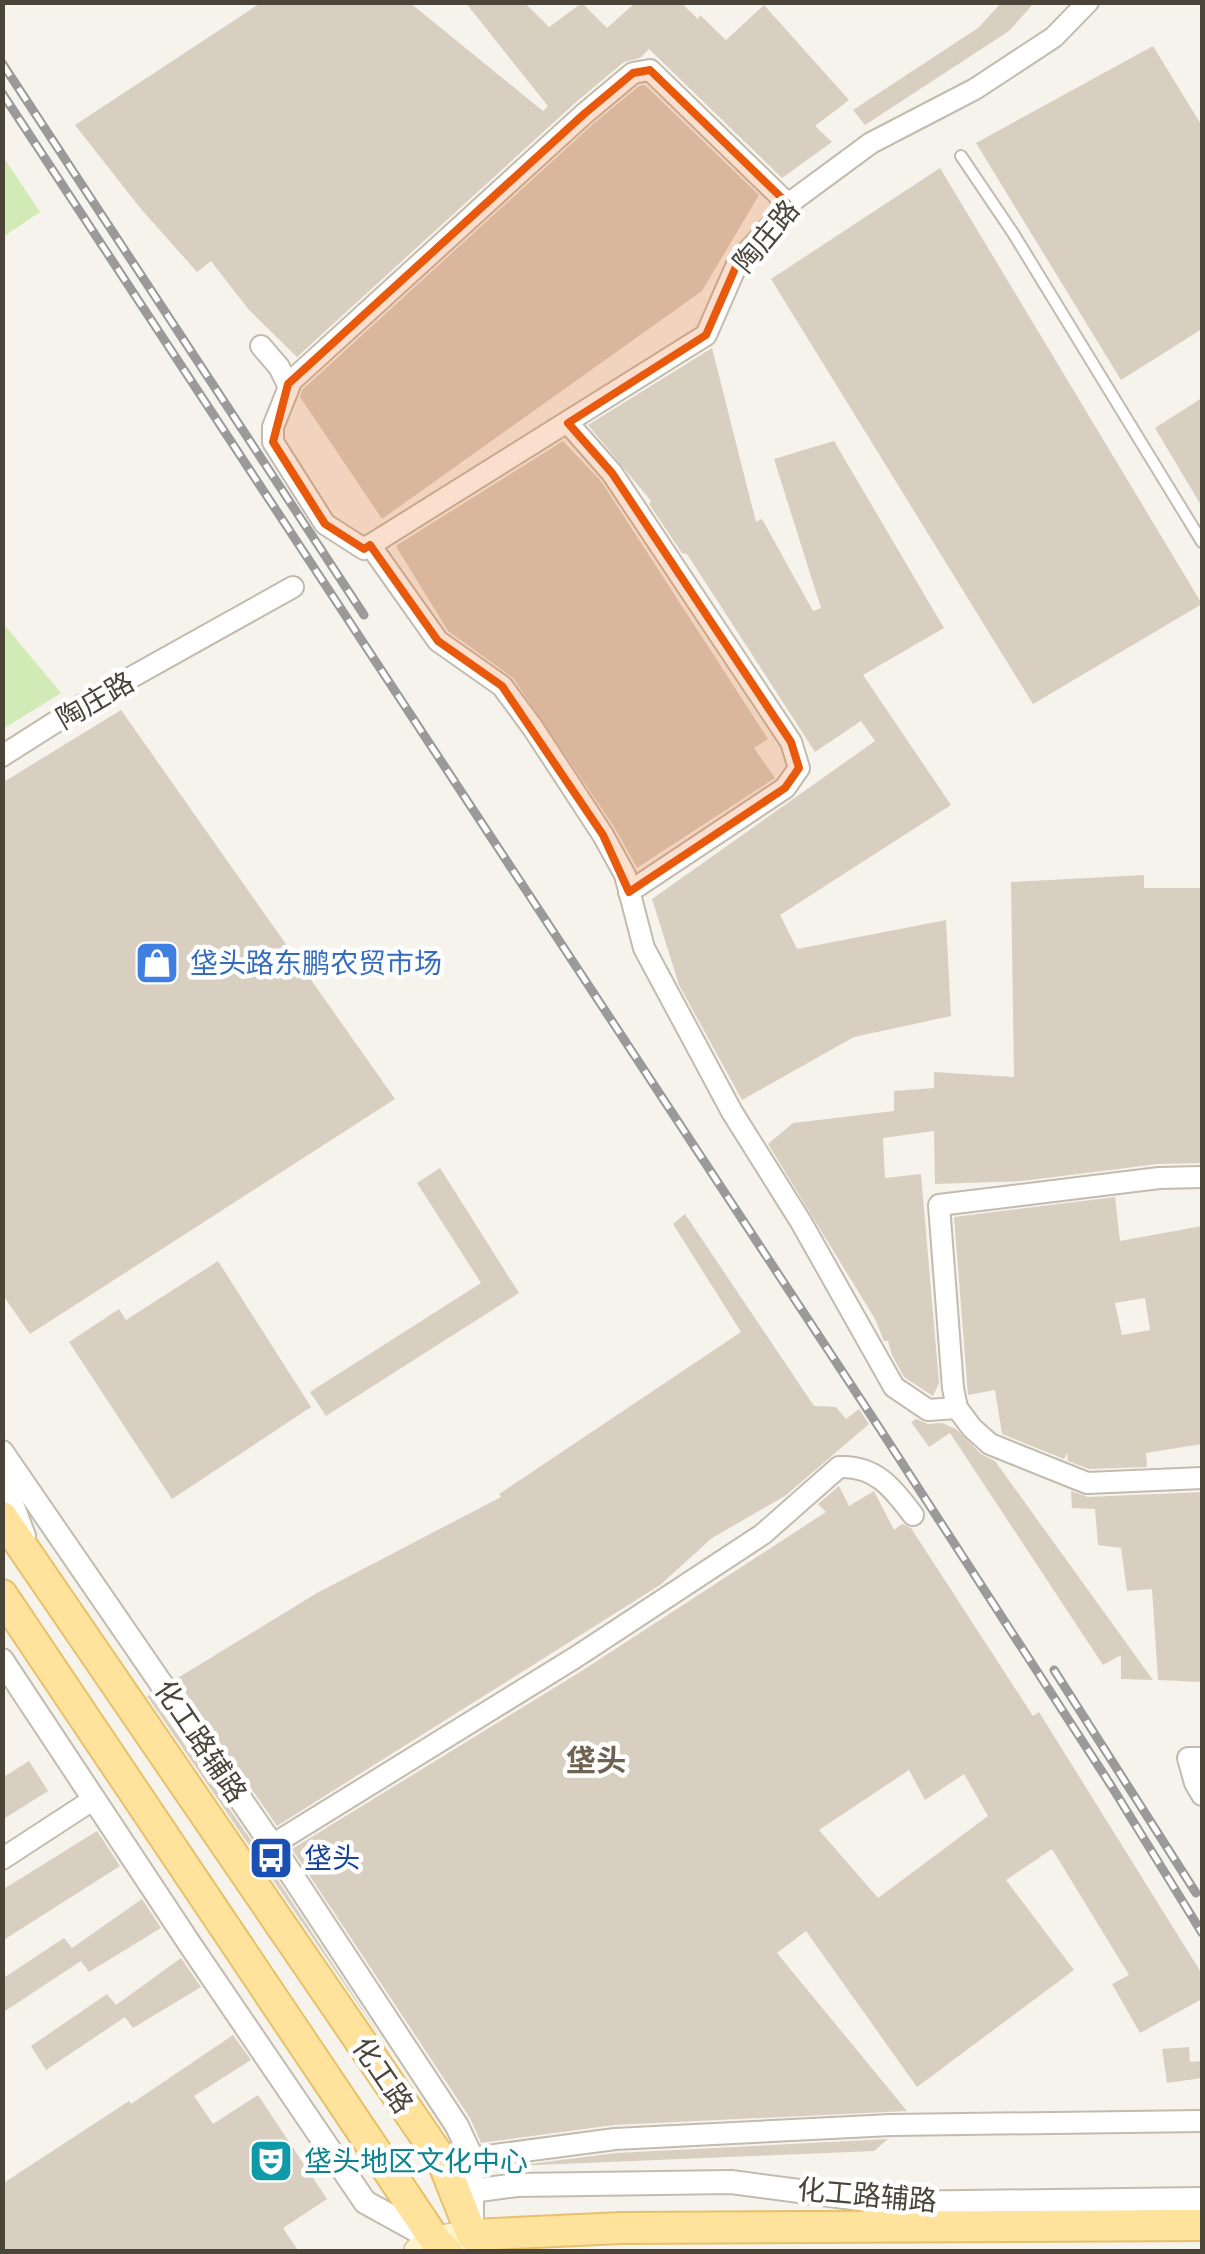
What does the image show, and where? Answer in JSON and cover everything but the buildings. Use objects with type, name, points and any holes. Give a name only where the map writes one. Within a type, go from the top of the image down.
[{"type":"main road","name":"化工路","points":[[2,1517],[443,2162],[449,2246]]},
{"type":"main road","name":"化工路","points":[[2,1595],[449,2246]]},
{"type":"main road","points":[[449,2246],[622,2228],[1202,2225]]},
{"type":"street","name":"陶庄路","points":[[367,547],[706,335],[738,262],[789,205],[870,143],[975,89],[1022,58],[1054,36],[1088,2]]},
{"type":"street","points":[[789,205],[650,70],[633,74],[288,384],[272,427],[273,442],[325,524],[367,547],[438,641],[502,686],[523,714],[603,836],[624,875],[644,948],[732,1112],[801,1222],[894,1387],[928,1410],[957,1408]]},
{"type":"street","points":[[261,346],[288,384]]},
{"type":"street","points":[[568,423],[612,473],[791,742],[799,768],[784,788],[629,892]]},
{"type":"street","name":"陶庄路","points":[[2,756],[87,702],[293,588]]},
{"type":"street","points":[[1202,1177],[1160,1178],[939,1205],[957,1408],[972,1428],[990,1444],[1087,1483],[1202,1478]]},
{"type":"street","name":"化工路辅路","points":[[2,1452],[272,1845],[457,2126],[472,2158],[472,2192],[449,2246]]},
{"type":"street","points":[[272,1845],[576,1657],[763,1534],[839,1467],[855,1466],[871,1472],[895,1490],[912,1514]]},
{"type":"street","points":[[2,1476],[33,1563]]},
{"type":"street","points":[[2,1660],[365,2202],[449,2246]]},
{"type":"street","points":[[1202,1758],[1188,1758],[1202,1795]]},
{"type":"street","points":[[2,1859],[94,1798]]},
{"type":"street","points":[[472,2158],[615,2139],[890,2125],[1202,2121]]},
{"type":"street","name":"化工路辅路","points":[[472,2192],[517,2185],[731,2182],[890,2202],[1202,2200]]},
{"type":"lane","points":[[961,156],[1013,233],[1202,542]]},
{"type":"highlighted area","points":[[650,70],[789,205],[738,262],[706,335],[568,423],[612,473],[791,742],[799,768],[785,788],[629,892],[603,835],[502,686],[438,641],[370,545],[364,549],[325,524],[273,442],[288,384],[584,114],[633,73]]},
{"type":"green space","points":[[2,155],[40,212],[3,237],[2,237]]},
{"type":"green space","points":[[2,622],[61,693],[3,729],[2,729]]},
{"type":"railway","points":[[2,63],[364,615]]},
{"type":"railway","points":[[2,93],[882,1432],[1202,1933]]},
{"type":"railway","points":[[1054,1670],[1196,1893]]},
{"type":"place","name":"垡头路东鹏农贸市场","points":[[157,963]]},
{"type":"place","name":"垡头","points":[[271,1858]]},
{"type":"place","name":"垡头地区文化中心","points":[[271,2161]]},
{"type":"district","name":"垡头","points":[[596,1761]]}]
